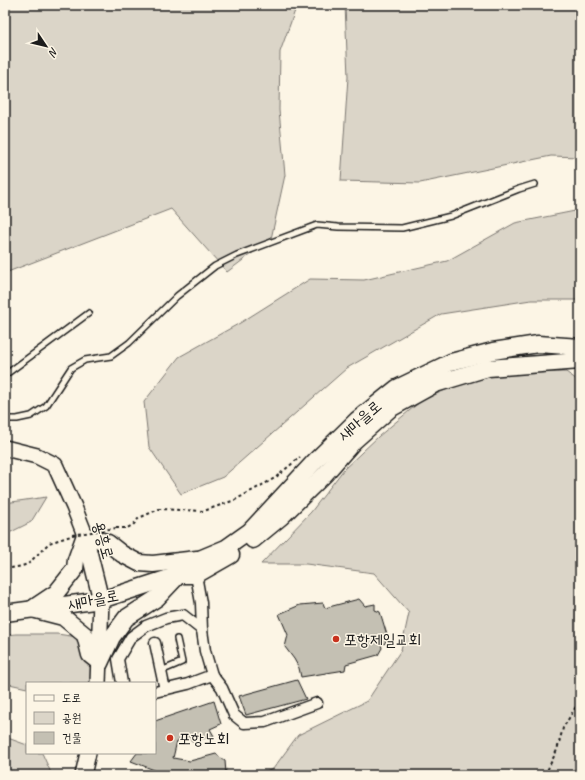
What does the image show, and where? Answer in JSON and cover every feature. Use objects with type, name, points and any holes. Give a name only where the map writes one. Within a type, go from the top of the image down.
[{"type":"main road","name":"새마을로","points":[[178,575],[190,563],[226,548],[250,531],[316,460],[357,420],[397,388],[450,362],[493,351],[538,344],[580,347]]},
{"type":"main road","name":"새마을로","points":[[5,613],[101,600],[178,575],[196,575],[239,551],[281,517],[325,474],[354,441],[396,405],[435,384],[488,368],[580,361]]},
{"type":"main road","points":[[32,609],[56,593],[75,569],[78,535],[108,543],[122,554],[139,563],[153,564],[202,558]]},
{"type":"main road","points":[[32,609],[63,617],[85,635],[90,655],[100,663],[112,637],[126,618],[157,598],[178,575]]},
{"type":"street","name":"용흥로","points":[[5,448],[37,456],[55,465],[74,507],[78,535],[101,600],[100,663],[98,682]]},
{"type":"street","points":[[196,575],[201,603],[202,630],[205,651],[212,675],[222,688],[234,715],[244,723],[265,722],[317,703]]},
{"type":"street","points":[[122,682],[118,659],[131,637],[146,626],[166,618],[183,615],[202,630]]},
{"type":"street","points":[[155,643],[161,670],[160,691],[188,684],[212,675]]},
{"type":"street","points":[[83,775],[88,754]]},
{"type":"lane","points":[[5,419],[17,419],[31,416],[46,406],[71,368],[85,360],[110,356],[129,343],[177,296],[215,266],[237,255],[317,225],[346,228],[402,228],[451,216],[519,188],[535,184]]},
{"type":"lane","points":[[5,374],[89,313]]},
{"type":"lane","points":[[161,670],[182,662],[177,639]]},
{"type":"path","points":[[5,569],[28,564],[49,543],[78,535],[116,528],[127,528],[133,525],[139,518],[159,509],[204,511],[236,500],[275,478],[304,454]]},
{"type":"path","points":[[545,775],[557,750],[563,728],[580,700]]},
{"type":"path","points":[[439,770],[439,775]]},
{"type":"green space","points":[[5,5],[297,5],[280,52],[279,110],[285,175],[271,239],[227,272],[171,209],[5,273]]},
{"type":"green space","points":[[345,5],[580,5],[580,157],[551,156],[420,183],[341,181],[348,77]]},
{"type":"green space","points":[[580,210],[580,300],[531,300],[441,314],[347,368],[223,477],[181,494],[149,447],[144,402],[179,357],[240,323],[310,279],[364,280],[447,261],[515,223]]},
{"type":"green space","points":[[566,372],[580,382],[580,775],[258,775],[273,769],[298,735],[367,701],[401,650],[409,613],[374,573],[306,564],[261,564],[311,512],[344,469],[379,436],[421,401],[474,377],[493,373]]},
{"type":"green space","points":[[46,497],[31,522],[5,535],[5,503]]},
{"type":"green space","points":[[57,634],[98,640],[93,682],[26,682],[26,688],[5,683],[5,635]]},
{"type":"green space","points":[[5,737],[26,745],[26,754],[42,754],[52,775],[5,775]]},
{"type":"building","name":"포항제일교회","points":[[359,599],[365,606],[375,604],[375,610],[380,612],[387,635],[385,636],[386,643],[381,644],[382,648],[378,655],[346,664],[345,670],[301,677],[299,668],[285,647],[288,635],[279,614],[300,605],[323,603],[325,608]]},
{"type":"building","points":[[297,680],[306,699],[246,715],[239,696]]},
{"type":"building","name":"포항노회","points":[[214,701],[221,724],[210,729],[214,736],[192,741],[189,736],[177,741],[173,758],[190,761],[216,754],[225,761],[226,773],[167,775],[131,761],[136,754],[156,754],[156,721]]},
{"type":"place","name":"포항제일교회","points":[[336,639]]},
{"type":"place","name":"포항노회","points":[[170,738]]}]
